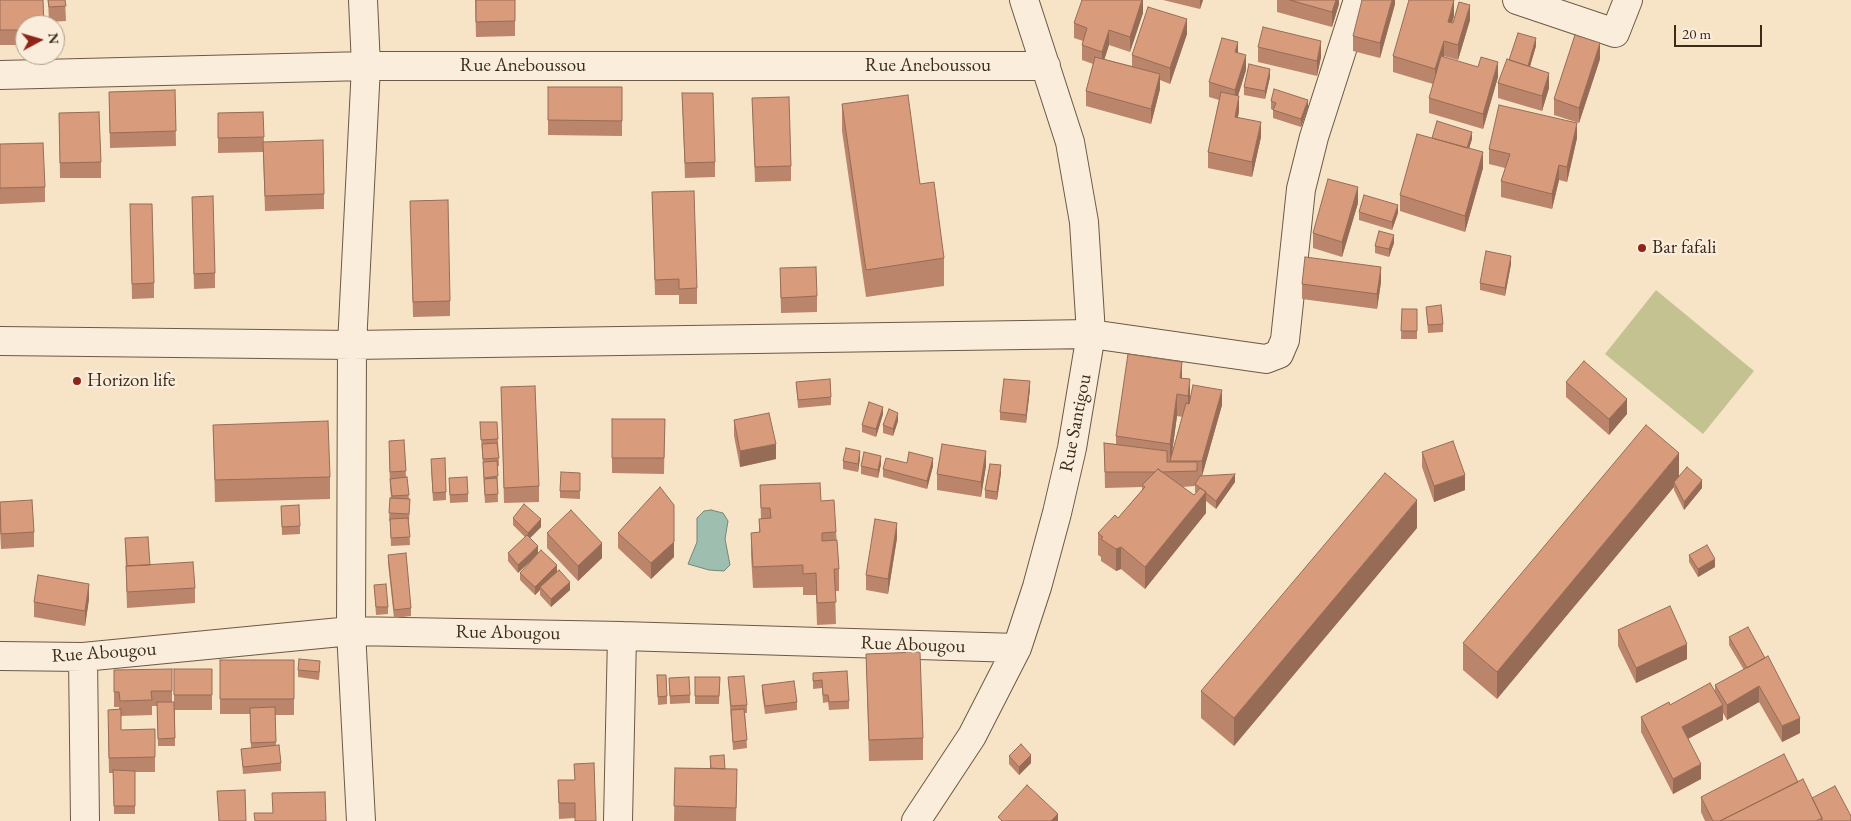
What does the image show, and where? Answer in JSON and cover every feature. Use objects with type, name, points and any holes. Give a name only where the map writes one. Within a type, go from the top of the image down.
[{"type":"street","points":[[361,821],[351,631],[352,345],[366,66],[363,0]]},
{"type":"street","name":"Rue Santigou","points":[[916,821],[972,736],[1017,648],[1037,587],[1057,513],[1072,448],[1091,334],[1084,222],[1070,142],[1024,0]]},
{"type":"street","points":[[0,340],[352,345],[1091,334],[1266,359],[1279,354],[1285,340],[1302,189],[1314,137],[1358,0]]},
{"type":"street","points":[[1517,0],[1615,33],[1628,0]]},
{"type":"street","name":"Rue Aneboussou","points":[[0,75],[366,66],[1046,66]]},
{"type":"street","name":"Rue Abougou","points":[[0,656],[83,657],[351,631],[622,636],[1017,648]]},
{"type":"street","points":[[618,821],[622,636]]},
{"type":"street","points":[[83,657],[85,821]]},
{"type":"shaded area","points":[[1656,290],[1754,371],[1703,434],[1605,354]]},
{"type":"shaded area","points":[[711,510],[723,513],[728,521],[725,539],[730,565],[724,571],[709,570],[688,564],[697,542],[697,518],[704,511]]},
{"type":"building","points":[[0,0],[43,0],[44,15],[15,15],[15,30],[0,30]]},
{"type":"building","points":[[48,0],[65,0],[66,6],[49,7]]},
{"type":"building","points":[[476,0],[515,0],[515,21],[476,22]]},
{"type":"building","points":[[1082,0],[1142,0],[1130,37],[1109,30],[1102,52],[1082,45],[1087,28],[1074,23]]},
{"type":"building","points":[[1290,0],[1336,0],[1332,12]]},
{"type":"building","points":[[1362,0],[1392,0],[1380,43],[1353,36]]},
{"type":"building","points":[[1409,0],[1454,0],[1448,22],[1453,23],[1459,2],[1470,5],[1458,45],[1444,41],[1435,69],[1393,56]]},
{"type":"building","points":[[1148,7],[1187,19],[1170,68],[1132,55]]},
{"type":"building","points":[[1263,27],[1321,41],[1317,61],[1258,47]]},
{"type":"building","points":[[1518,33],[1536,38],[1528,66],[1509,60]]},
{"type":"building","points":[[1575,35],[1600,43],[1579,108],[1554,99]]},
{"type":"building","points":[[1222,38],[1238,42],[1235,52],[1246,55],[1235,90],[1209,82]]},
{"type":"building","points":[[1441,56],[1478,67],[1481,57],[1498,62],[1483,114],[1429,98]]},
{"type":"building","points":[[1095,57],[1160,74],[1151,109],[1086,91]]},
{"type":"building","points":[[1507,59],[1549,73],[1542,96],[1498,83]]},
{"type":"building","points":[[1249,64],[1270,69],[1265,91],[1244,87]]},
{"type":"building","points":[[548,87],[622,87],[622,121],[548,120]]},
{"type":"building","points":[[1274,89],[1308,100],[1301,119],[1273,110],[1276,103],[1271,101]]},
{"type":"building","points":[[175,90],[176,131],[110,133],[109,92]]},
{"type":"building","points":[[1221,92],[1239,96],[1235,117],[1261,122],[1252,162],[1208,152]]},
{"type":"building","points":[[682,93],[713,93],[715,162],[685,163]]},
{"type":"building","points":[[908,95],[920,184],[934,182],[944,258],[866,270],[842,104]]},
{"type":"building","points":[[789,97],[791,166],[755,167],[752,98]]},
{"type":"building","points":[[1499,105],[1577,123],[1567,167],[1559,165],[1552,194],[1501,181],[1510,154],[1489,149]]},
{"type":"building","points":[[99,112],[101,162],[60,163],[59,113]]},
{"type":"building","points":[[263,112],[264,137],[218,138],[218,113]]},
{"type":"building","points":[[1437,121],[1472,132],[1467,148],[1432,138]]},
{"type":"building","points":[[1417,134],[1483,152],[1465,216],[1400,195]]},
{"type":"building","points":[[323,140],[324,194],[265,196],[263,142]]},
{"type":"building","points":[[43,143],[45,187],[0,188],[0,144]]},
{"type":"building","points":[[1328,179],[1358,187],[1342,242],[1313,233]]},
{"type":"building","points":[[694,191],[697,288],[679,289],[679,279],[655,280],[652,192]]},
{"type":"building","points":[[1364,195],[1398,205],[1392,222],[1359,212]]},
{"type":"building","points":[[213,196],[215,273],[194,274],[192,197]]},
{"type":"building","points":[[448,200],[450,301],[413,302],[410,201]]},
{"type":"building","points":[[130,204],[152,204],[154,283],[132,284]]},
{"type":"building","points":[[1379,231],[1394,235],[1389,249],[1375,246]]},
{"type":"building","points":[[1486,251],[1511,256],[1505,288],[1480,283]]},
{"type":"building","points":[[1305,257],[1381,267],[1377,294],[1302,284]]},
{"type":"building","points":[[816,267],[817,296],[781,298],[780,268]]},
{"type":"building","points":[[1441,305],[1443,324],[1428,325],[1426,307]]},
{"type":"building","points":[[1402,309],[1417,309],[1417,331],[1401,331]]},
{"type":"building","points":[[1128,354],[1182,362],[1180,378],[1190,379],[1188,396],[1177,394],[1170,444],[1116,436]]},
{"type":"building","points":[[1584,361],[1627,399],[1609,419],[1566,382]]},
{"type":"building","points":[[830,379],[831,397],[798,400],[796,382]]},
{"type":"building","points":[[1004,379],[1030,381],[1026,415],[1000,412]]},
{"type":"building","points":[[1193,385],[1222,390],[1202,461],[1170,461],[1186,403],[1189,404]]},
{"type":"building","points":[[535,386],[539,486],[504,488],[501,387]]},
{"type":"building","points":[[869,402],[883,407],[876,429],[862,425]]},
{"type":"building","points":[[889,409],[898,413],[893,429],[883,425]]},
{"type":"building","points":[[769,413],[776,444],[740,451],[734,420]]},
{"type":"building","points":[[612,419],[665,419],[664,458],[612,458]]},
{"type":"building","points":[[328,421],[330,477],[215,480],[213,425]]},
{"type":"building","points":[[480,422],[497,422],[498,439],[481,440]]},
{"type":"building","points":[[1646,425],[1679,453],[1497,672],[1463,643]]},
{"type":"building","points":[[404,440],[406,471],[390,472],[389,441]]},
{"type":"building","points":[[1453,441],[1465,475],[1434,486],[1422,452]]},
{"type":"building","points":[[497,443],[499,458],[483,459],[482,444]]},
{"type":"building","points":[[1104,443],[1167,451],[1167,462],[1197,462],[1197,471],[1162,472],[1158,469],[1155,472],[1105,472]]},
{"type":"building","points":[[942,444],[986,451],[981,482],[937,474]]},
{"type":"building","points":[[846,448],[860,451],[858,464],[843,461]]},
{"type":"building","points":[[864,452],[881,456],[878,470],[861,466]]},
{"type":"building","points":[[909,452],[933,458],[927,481],[883,469],[886,458],[907,463]]},
{"type":"building","points":[[445,458],[446,492],[433,493],[431,459]]},
{"type":"building","points":[[497,461],[498,476],[484,478],[483,462]]},
{"type":"building","points":[[990,464],[1001,465],[997,492],[985,490]]},
{"type":"building","points":[[1687,467],[1702,480],[1684,502],[1674,482]]},
{"type":"building","points":[[1158,469],[1194,495],[1200,488],[1206,492],[1145,567],[1121,547],[1116,549],[1101,539],[1103,537],[1098,533],[1115,515],[1118,518],[1145,487],[1142,485]]},
{"type":"building","points":[[561,472],[580,473],[580,491],[560,491]]},
{"type":"building","points":[[1385,473],[1417,500],[1234,718],[1201,691]]},
{"type":"building","points":[[1235,474],[1216,501],[1195,484],[1200,476]]},
{"type":"building","points":[[407,477],[409,495],[392,496],[390,479]]},
{"type":"building","points":[[467,477],[468,494],[450,495],[449,478]]},
{"type":"building","points":[[497,478],[498,494],[485,495],[484,479]]},
{"type":"building","points":[[820,483],[821,501],[834,500],[836,532],[822,533],[822,541],[837,540],[839,569],[834,569],[836,602],[817,603],[816,573],[803,574],[803,565],[753,567],[751,533],[760,532],[759,519],[771,518],[770,508],[761,508],[760,485]]},
{"type":"building","points":[[660,487],[674,505],[674,542],[651,563],[618,533]]},
{"type":"building","points":[[390,498],[410,499],[409,514],[389,513]]},
{"type":"building","points":[[32,500],[34,532],[1,534],[0,502]]},
{"type":"building","points":[[524,504],[541,519],[528,533],[513,518]]},
{"type":"building","points":[[299,505],[300,526],[282,527],[281,506]]},
{"type":"building","points":[[571,510],[602,543],[578,566],[547,533]]},
{"type":"building","points":[[408,518],[410,537],[391,538],[390,519]]},
{"type":"building","points":[[875,519],[897,523],[888,579],[866,575]]},
{"type":"building","points":[[527,535],[538,546],[518,565],[508,553]]},
{"type":"building","points":[[148,537],[150,565],[127,566],[125,538]]},
{"type":"building","points":[[1707,545],[1715,559],[1698,569],[1689,555]]},
{"type":"building","points":[[541,550],[557,565],[535,587],[520,573]]},
{"type":"building","points":[[406,553],[411,608],[394,610],[388,555]]},
{"type":"building","points":[[193,562],[195,588],[127,592],[126,566]]},
{"type":"building","points":[[559,570],[570,582],[551,599],[540,587]]},
{"type":"building","points":[[38,575],[89,584],[85,611],[34,602]]},
{"type":"building","points":[[386,584],[388,607],[376,607],[374,585]]},
{"type":"building","points":[[1670,606],[1687,644],[1636,668],[1618,630]]},
{"type":"building","points":[[1748,627],[1765,658],[1747,668],[1729,637]]},
{"type":"building","points":[[920,652],[923,738],[869,740],[866,654]]},
{"type":"building","points":[[1768,656],[1800,718],[1782,726],[1759,686],[1727,705],[1715,685]]},
{"type":"building","points":[[299,659],[320,661],[319,672],[298,670]]},
{"type":"building","points":[[220,660],[294,660],[294,699],[220,699]]},
{"type":"building","points":[[172,669],[172,691],[151,691],[152,700],[120,701],[119,692],[114,692],[114,670]]},
{"type":"building","points":[[174,669],[212,669],[212,695],[174,695]]},
{"type":"building","points":[[847,671],[849,701],[829,702],[828,695],[823,695],[822,680],[813,681],[813,673]]},
{"type":"building","points":[[657,675],[666,675],[667,696],[658,697]]},
{"type":"building","points":[[744,676],[747,705],[731,706],[728,677]]},
{"type":"building","points":[[689,677],[690,695],[670,696],[669,678]]},
{"type":"building","points":[[695,677],[720,677],[719,696],[695,696]]},
{"type":"building","points":[[794,681],[797,702],[765,706],[762,685]]},
{"type":"building","points":[[1710,683],[1723,705],[1682,727],[1701,764],[1673,779],[1641,717],[1669,702],[1670,705]]},
{"type":"building","points":[[157,702],[174,702],[175,738],[158,739]]},
{"type":"building","points":[[275,707],[276,742],[251,743],[250,708]]},
{"type":"building","points":[[121,709],[121,730],[155,729],[155,757],[109,758],[108,710]]},
{"type":"building","points":[[744,709],[747,740],[733,742],[731,710]]},
{"type":"building","points":[[1021,744],[1031,755],[1019,767],[1009,756]]},
{"type":"building","points":[[279,745],[281,763],[243,767],[241,749]]},
{"type":"building","points":[[1784,754],[1798,782],[1720,821],[1713,821],[1701,797]]},
{"type":"building","points":[[724,755],[725,769],[711,768],[710,756]]},
{"type":"building","points":[[594,763],[596,821],[575,821],[575,803],[559,803],[558,780],[575,780],[574,764]]},
{"type":"building","points":[[675,768],[737,769],[736,808],[674,806]]},
{"type":"building","points":[[113,770],[135,771],[135,806],[114,806]]},
{"type":"building","points":[[1803,779],[1822,818],[1816,821],[1720,821]]},
{"type":"building","points":[[1027,785],[1058,814],[1051,821],[1002,821],[998,817]]},
{"type":"building","points":[[1835,786],[1851,816],[1851,821],[1822,821],[1812,798]]},
{"type":"building","points":[[245,790],[246,821],[219,821],[217,791]]},
{"type":"building","points":[[325,792],[326,821],[255,821],[254,813],[273,813],[272,793]]},
{"type":"place","name":"Bar fafali","points":[[1642,248]]},
{"type":"place","name":"Horizon life","points":[[77,381]]}]
